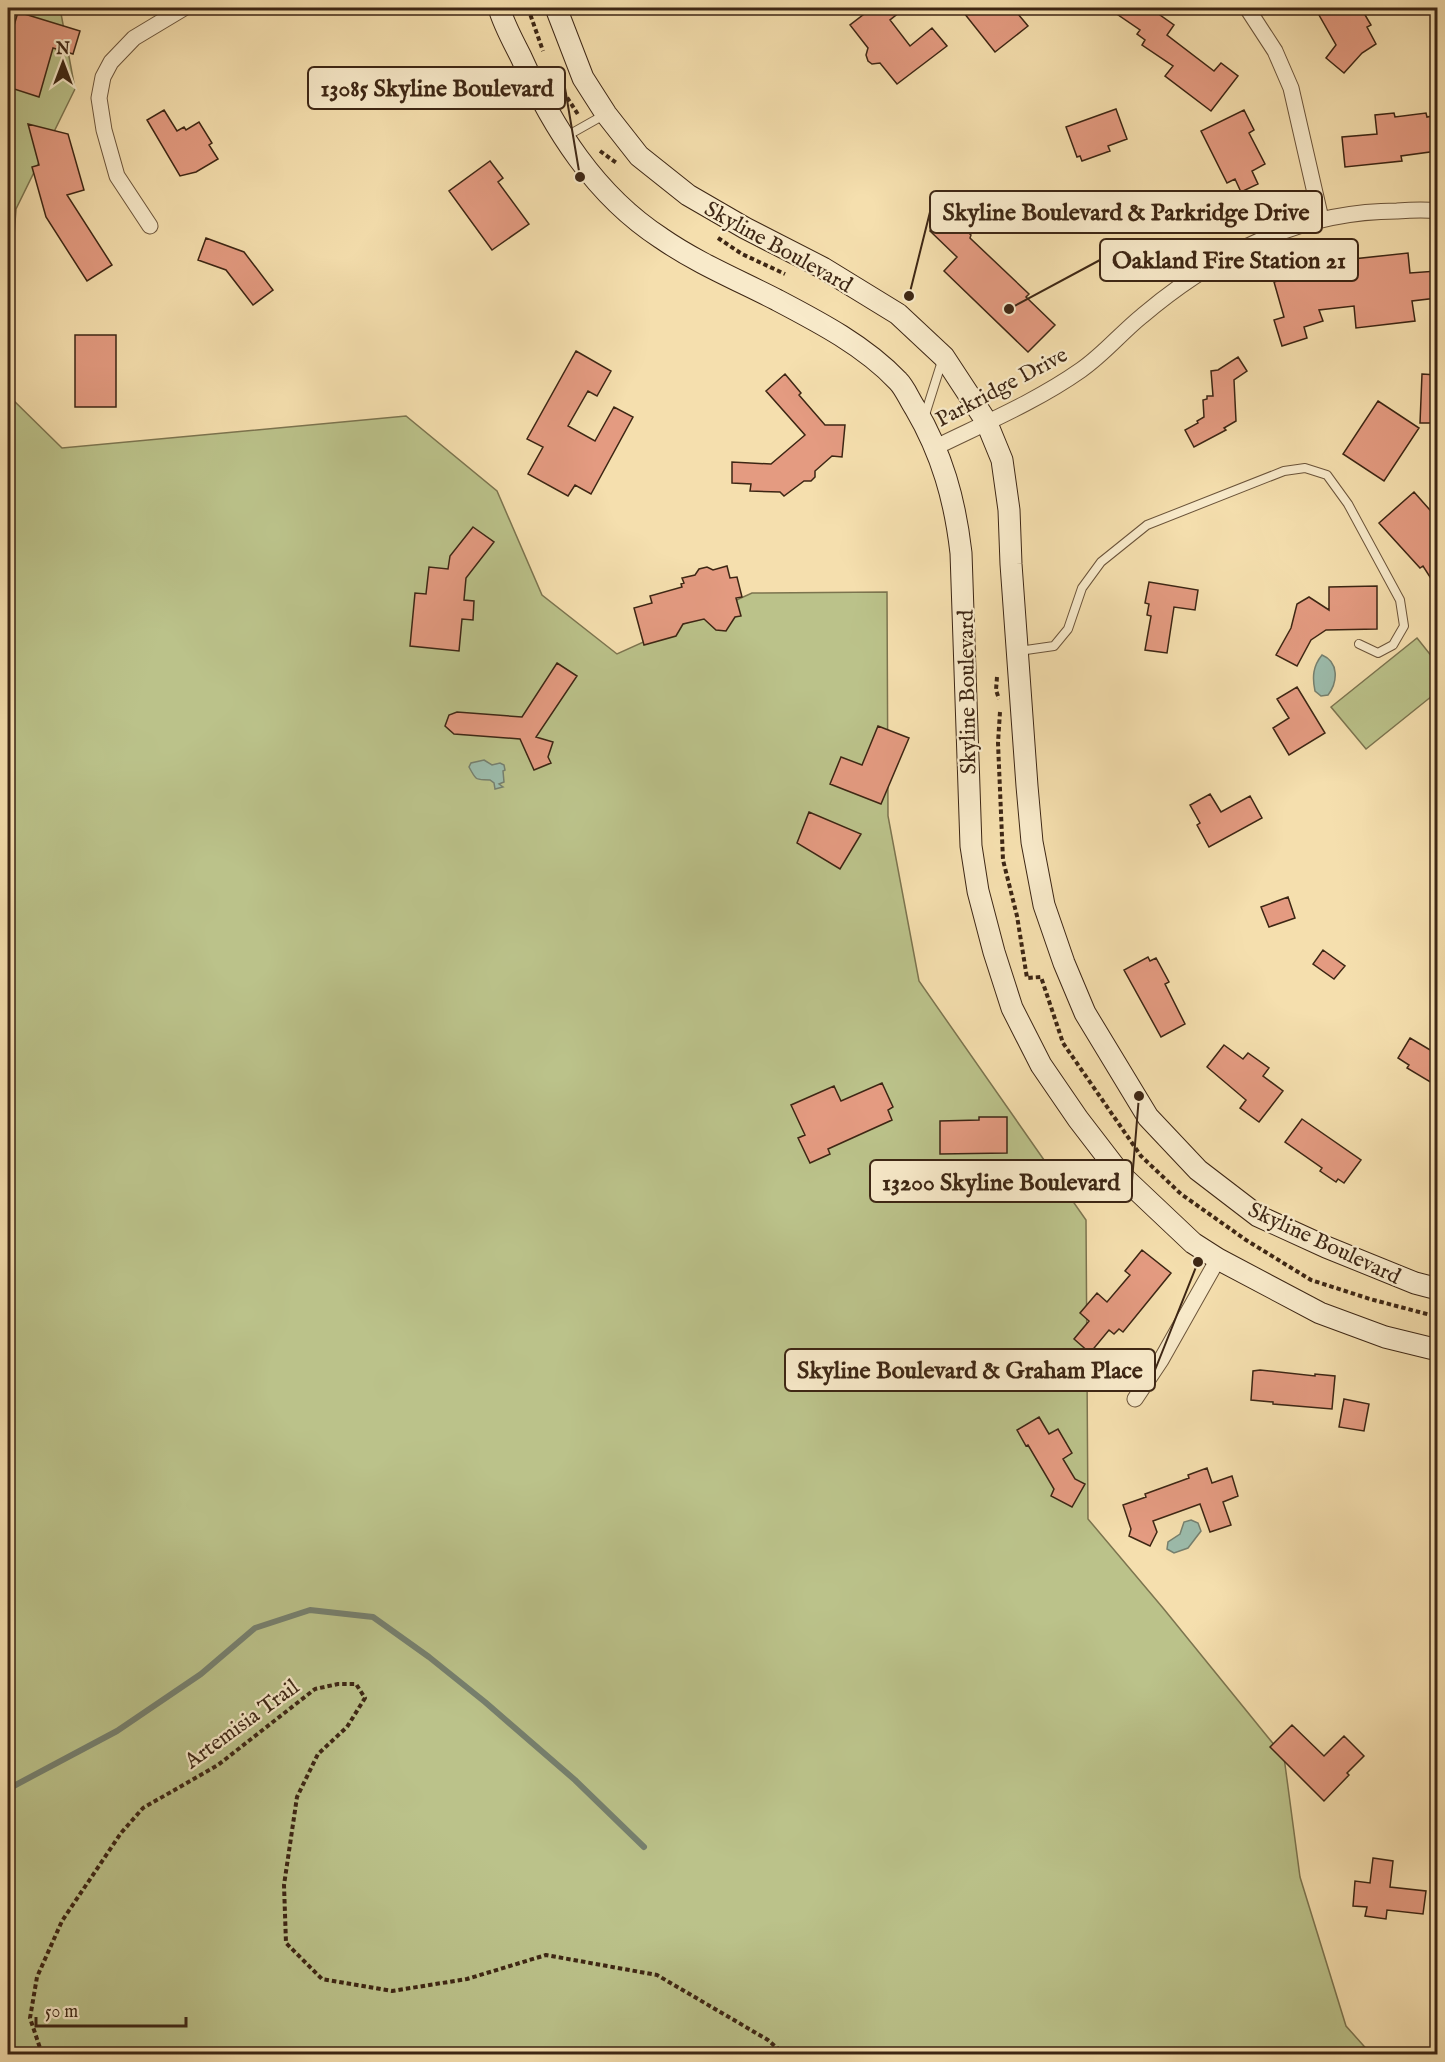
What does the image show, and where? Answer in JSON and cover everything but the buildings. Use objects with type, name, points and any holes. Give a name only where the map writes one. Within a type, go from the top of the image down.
[{"type":"main road","name":"Skyline Boulevard","points":[[499,8],[538,94],[563,138],[605,192],[660,238],[701,262],[779,301],[848,341],[882,365],[900,383],[923,422],[936,447],[957,516],[962,553],[971,846],[978,891],[1012,1008],[1041,1065],[1078,1119],[1121,1175],[1193,1243],[1218,1259],[1320,1313],[1385,1337],[1437,1350]]},
{"type":"main road","name":"Skyline Boulevard","points":[[556,8],[584,78],[606,114],[639,156],[688,195],[745,228],[823,268],[898,314],[944,357],[987,421],[1002,460],[1008,500],[1032,842],[1044,905],[1084,1013],[1148,1117],[1198,1170],[1258,1216],[1326,1247],[1415,1283],[1437,1289]]},
{"type":"street","points":[[150,226],[117,176],[104,130],[99,98],[103,77],[111,62],[134,38],[184,8]]},
{"type":"street","points":[[1247,8],[1275,51],[1291,88],[1321,219]]},
{"type":"street","name":"Parkridge Drive","points":[[936,447],[1042,394],[1082,369],[1142,316],[1194,275],[1230,254],[1275,234],[1321,219],[1374,211],[1437,211]]},
{"type":"street","points":[[1135,1399],[1161,1360],[1218,1259]]},
{"type":"lane","points":[[563,138],[606,114]]},
{"type":"lane","points":[[923,422],[944,357]]},
{"type":"lane","points":[[1017,651],[1054,646],[1068,629],[1082,588],[1101,562],[1147,525],[1284,471],[1305,468],[1327,475],[1348,504],[1400,600],[1404,626],[1393,645],[1378,653],[1359,644]]},
{"type":"path","points":[[528,8],[545,57]]},
{"type":"path","points":[[559,84],[585,126]]},
{"type":"path","points":[[998,668],[996,690],[1000,702],[998,743],[1003,860],[1017,916],[1027,978],[1041,976],[1063,1043],[1109,1113],[1141,1156],[1181,1194],[1246,1240],[1311,1280],[1437,1317]]},
{"type":"path","name":"Artemisia Trail","points":[[42,2055],[30,2018],[37,1977],[62,1921],[121,1833],[143,1808],[218,1765],[315,1689],[338,1684],[356,1684],[365,1698],[347,1727],[318,1754],[297,1797],[284,1885],[286,1943],[322,1980],[392,1991],[467,1980],[546,1954],[657,1975],[768,2040],[784,2055]]},
{"type":"green space","points":[[8,8],[60,8],[75,89],[16,209],[8,317]]},
{"type":"green space","points":[[8,395],[62,448],[406,416],[497,491],[542,595],[617,654],[752,593],[887,592],[888,816],[919,981],[1086,1220],[1088,1519],[1284,1757],[1300,1877],[1346,2026],[1371,2054],[8,2054]]},
{"type":"green space","points":[[1417,638],[1437,663],[1437,692],[1366,749],[1331,707]]},
{"type":"shaded area","points":[[1322,655],[1332,662],[1335,678],[1328,695],[1321,696],[1315,691],[1314,676],[1315,668]]},
{"type":"shaded area","points":[[484,760],[492,765],[500,763],[504,765],[504,782],[499,784],[503,787],[495,789],[494,783],[490,780],[475,777],[469,767],[471,763]]},
{"type":"shaded area","points":[[1191,1520],[1198,1523],[1201,1531],[1188,1548],[1174,1553],[1167,1549],[1168,1542],[1180,1534],[1184,1522]]},
{"type":"waterway","points":[[8,1789],[117,1731],[201,1674],[255,1628],[310,1610],[373,1617],[429,1657],[485,1702],[575,1780],[644,1847]]},
{"type":"place","name":"13085 Skyline Boulevard","points":[[580,177]]},
{"type":"place","name":"Skyline Boulevard & Parkridge Drive","points":[[909,296]]},
{"type":"place","name":"Oakland Fire Station 21","points":[[1009,309]]},
{"type":"place","name":"13200 Skyline Boulevard","points":[[1139,1096]]},
{"type":"place","name":"Skyline Boulevard & Graham Place","points":[[1198,1262]]}]
